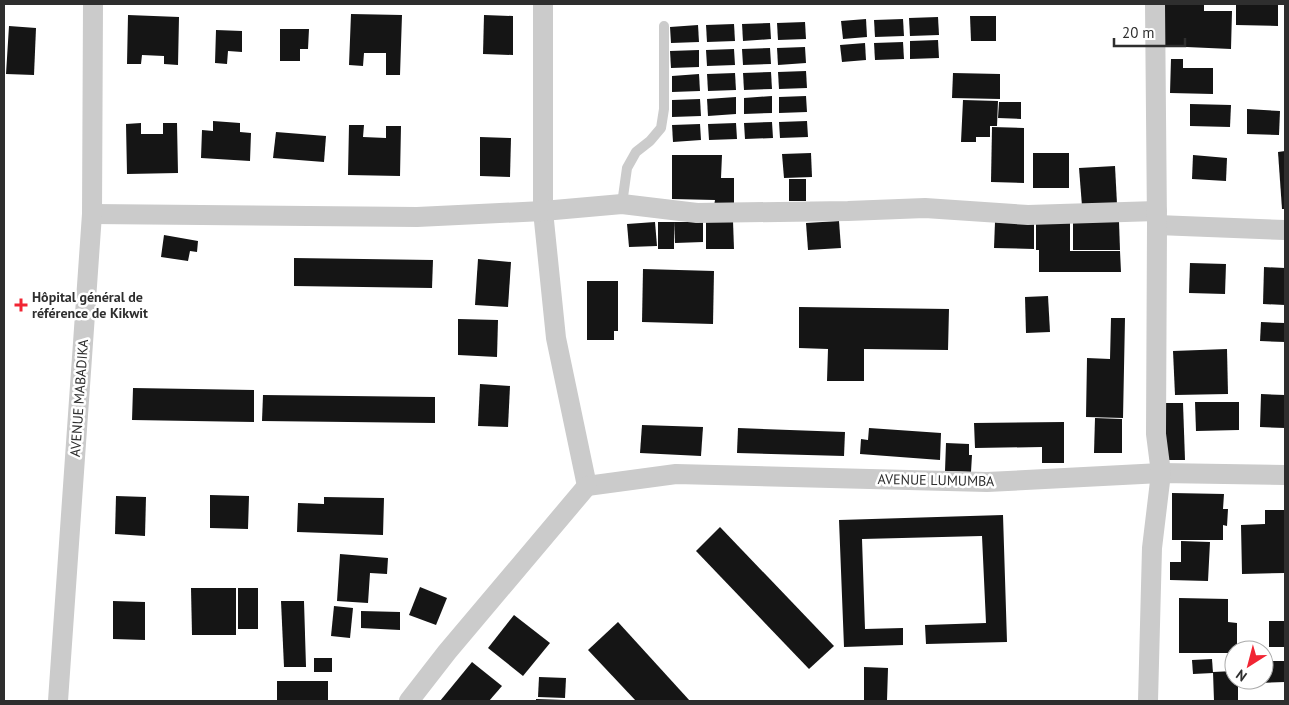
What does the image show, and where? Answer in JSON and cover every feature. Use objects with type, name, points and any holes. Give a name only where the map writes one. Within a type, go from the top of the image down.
[{"type":"street","name":"AVENUE MABADIKA","points":[[58,701],[92,214],[93,4]]},
{"type":"street","points":[[409,701],[447,652],[587,486],[556,338],[543,211],[543,4]]},
{"type":"street","points":[[1148,701],[1152,548],[1161,473],[1156,434],[1157,218],[1155,4]]},
{"type":"street","points":[[92,214],[417,217],[543,211],[622,204],[697,213],[925,208],[1028,215],[1157,218],[1285,230]]},
{"type":"street","name":"AVENUE LUMUMBA","points":[[587,486],[676,474],[987,482],[1161,473],[1285,475]]},
{"type":"lane","points":[[622,204],[627,168],[636,152],[650,141],[661,128],[664,109],[664,26]]},
{"type":"building","points":[[1165,4],[1204,4],[1204,11],[1232,11],[1231,49],[1164,46]]},
{"type":"building","points":[[1236,4],[1278,4],[1278,26],[1236,25]]},
{"type":"building","points":[[351,14],[402,15],[400,75],[386,75],[386,53],[364,53],[363,66],[349,65]]},
{"type":"building","points":[[128,15],[179,17],[178,65],[164,64],[164,56],[142,55],[141,64],[127,64]]},
{"type":"building","points":[[484,15],[513,16],[513,55],[483,54]]},
{"type":"building","points":[[970,16],[996,16],[996,41],[971,41]]},
{"type":"building","points":[[938,17],[939,35],[910,36],[909,18]]},
{"type":"building","points":[[866,19],[867,37],[843,39],[841,21]]},
{"type":"building","points":[[903,19],[904,36],[875,37],[874,20]]},
{"type":"building","points":[[805,22],[806,39],[778,40],[777,23]]},
{"type":"building","points":[[770,23],[771,39],[743,41],[742,24]]},
{"type":"building","points":[[734,24],[735,41],[707,42],[706,25]]},
{"type":"building","points":[[698,25],[699,42],[671,43],[670,27]]},
{"type":"building","points":[[9,26],[36,28],[34,75],[6,74]]},
{"type":"building","points":[[280,29],[309,29],[308,49],[300,49],[300,61],[280,61]]},
{"type":"building","points":[[216,30],[242,31],[242,52],[228,51],[227,64],[215,63]]},
{"type":"building","points":[[938,40],[939,58],[910,59],[910,41]]},
{"type":"building","points":[[903,42],[904,59],[875,60],[874,43]]},
{"type":"building","points":[[865,43],[866,60],[842,62],[840,45]]},
{"type":"building","points":[[805,47],[806,63],[778,65],[777,48]]},
{"type":"building","points":[[770,48],[771,64],[743,65],[742,49]]},
{"type":"building","points":[[734,49],[735,65],[707,66],[706,50]]},
{"type":"building","points":[[699,50],[699,67],[671,68],[670,51]]},
{"type":"building","points":[[1171,59],[1183,59],[1183,68],[1213,68],[1213,94],[1170,93]]},
{"type":"building","points":[[806,71],[807,88],[779,89],[778,72]]},
{"type":"building","points":[[771,72],[772,89],[744,90],[743,73]]},
{"type":"building","points":[[735,73],[736,90],[708,91],[707,74]]},
{"type":"building","points":[[953,73],[1000,74],[1000,99],[952,98]]},
{"type":"building","points":[[699,74],[700,91],[672,92],[672,76]]},
{"type":"building","points":[[772,96],[772,113],[744,114],[744,98]]},
{"type":"building","points":[[806,96],[807,112],[779,113],[779,97]]},
{"type":"building","points":[[736,97],[736,114],[708,116],[707,99]]},
{"type":"building","points":[[700,99],[701,116],[672,117],[672,100]]},
{"type":"building","points":[[963,100],[998,101],[997,126],[990,126],[990,137],[976,137],[976,142],[961,142]]},
{"type":"building","points":[[999,102],[1021,102],[1021,119],[998,118]]},
{"type":"building","points":[[1190,104],[1231,105],[1230,127],[1190,126]]},
{"type":"building","points":[[1247,109],[1280,111],[1279,135],[1247,134]]},
{"type":"building","points":[[213,121],[240,123],[240,132],[251,133],[250,161],[201,158],[202,130],[213,131]]},
{"type":"building","points":[[807,121],[808,137],[780,138],[779,122]]},
{"type":"building","points":[[772,122],[773,138],[745,139],[744,123]]},
{"type":"building","points":[[141,123],[141,134],[163,134],[163,123],[177,123],[178,173],[127,174],[126,124]]},
{"type":"building","points":[[736,123],[737,139],[709,140],[708,124]]},
{"type":"building","points":[[700,124],[701,140],[673,142],[672,125]]},
{"type":"building","points":[[349,125],[364,125],[363,137],[386,138],[386,126],[401,126],[400,176],[348,175]]},
{"type":"building","points":[[992,127],[1024,128],[1024,183],[991,182]]},
{"type":"building","points":[[276,132],[326,136],[324,162],[273,158]]},
{"type":"building","points":[[480,137],[511,138],[510,177],[480,176]]},
{"type":"building","points":[[1285,151],[1285,209],[1282,209],[1278,152]]},
{"type":"building","points":[[811,153],[812,177],[784,178],[782,154]]},
{"type":"building","points":[[1033,153],[1069,153],[1069,188],[1033,188]]},
{"type":"building","points":[[672,155],[722,155],[721,178],[734,178],[734,206],[714,206],[715,200],[672,199]]},
{"type":"building","points":[[1193,155],[1227,158],[1226,181],[1192,179]]},
{"type":"building","points":[[1115,166],[1117,204],[1082,206],[1079,168]]},
{"type":"building","points":[[789,179],[806,179],[806,201],[789,201]]},
{"type":"building","points":[[706,221],[733,221],[734,249],[706,249]]},
{"type":"building","points":[[839,221],[841,248],[808,250],[806,223]]},
{"type":"building","points":[[1036,221],[1070,221],[1070,251],[1120,251],[1121,272],[1039,272],[1039,250],[1036,250]]},
{"type":"building","points":[[655,222],[657,246],[629,247],[627,224]]},
{"type":"building","points":[[658,222],[674,222],[674,249],[658,249]]},
{"type":"building","points":[[674,222],[703,222],[703,242],[675,243]]},
{"type":"building","points":[[995,222],[1034,224],[1034,249],[994,248]]},
{"type":"building","points":[[1073,222],[1119,222],[1120,250],[1073,250]]},
{"type":"building","points":[[164,235],[198,241],[197,252],[190,251],[188,261],[161,257]]},
{"type":"building","points":[[294,258],[433,260],[432,288],[294,286]]},
{"type":"building","points":[[478,259],[511,262],[508,307],[475,305]]},
{"type":"building","points":[[1190,263],[1226,264],[1225,294],[1189,293]]},
{"type":"building","points":[[1264,267],[1285,268],[1285,305],[1263,304]]},
{"type":"building","points":[[643,269],[714,271],[713,324],[642,322]]},
{"type":"building","points":[[587,281],[618,281],[618,331],[614,331],[614,340],[587,340]]},
{"type":"building","points":[[1048,296],[1050,332],[1026,333],[1025,297]]},
{"type":"building","points":[[799,307],[949,309],[948,350],[864,349],[864,381],[827,381],[828,349],[799,348]]},
{"type":"building","points":[[1111,318],[1125,318],[1123,418],[1086,417],[1087,358],[1110,359]]},
{"type":"building","points":[[458,319],[498,320],[497,357],[458,355]]},
{"type":"building","points":[[1261,322],[1285,323],[1285,342],[1260,341]]},
{"type":"building","points":[[1227,349],[1228,394],[1175,395],[1173,351]]},
{"type":"building","points":[[480,384],[510,386],[508,427],[478,426]]},
{"type":"building","points":[[133,388],[254,390],[254,422],[132,420]]},
{"type":"building","points":[[1261,394],[1285,395],[1285,428],[1260,427]]},
{"type":"building","points":[[263,395],[435,397],[435,423],[262,421]]},
{"type":"building","points":[[1195,402],[1239,402],[1239,430],[1196,431]]},
{"type":"building","points":[[1162,403],[1183,403],[1185,460],[1164,460]]},
{"type":"building","points":[[1095,418],[1122,419],[1122,453],[1094,453]]},
{"type":"building","points":[[1064,422],[1064,463],[1042,463],[1042,447],[975,448],[974,423]]},
{"type":"building","points":[[642,425],[703,427],[701,456],[640,453]]},
{"type":"building","points":[[738,428],[845,432],[844,456],[737,453]]},
{"type":"building","points":[[869,428],[941,433],[940,460],[860,454],[861,439],[868,440]]},
{"type":"building","points":[[946,443],[969,444],[969,455],[972,455],[971,472],[945,471]]},
{"type":"building","points":[[1172,493],[1224,494],[1223,509],[1228,509],[1227,526],[1223,525],[1223,540],[1172,540]]},
{"type":"building","points":[[210,495],[249,496],[248,529],[210,528]]},
{"type":"building","points":[[116,496],[146,497],[145,536],[115,534]]},
{"type":"building","points":[[324,497],[384,498],[383,535],[297,532],[298,503],[324,504]]},
{"type":"building","points":[[1265,510],[1285,510],[1285,573],[1242,574],[1241,525],[1265,524]]},
{"type":"building","points":[[1003,515],[1007,642],[926,644],[925,625],[986,623],[982,536],[862,539],[865,629],[903,628],[903,645],[844,647],[839,520]]},
{"type":"building","points":[[720,527],[834,646],[809,669],[696,551]]},
{"type":"building","points":[[1181,541],[1210,542],[1208,581],[1170,580],[1170,562],[1181,562]]},
{"type":"building","points":[[340,554],[388,558],[387,574],[370,573],[368,603],[337,601]]},
{"type":"building","points":[[420,587],[447,598],[436,625],[409,615]]},
{"type":"building","points":[[191,588],[236,588],[236,635],[192,635]]},
{"type":"building","points":[[238,588],[258,588],[258,629],[238,629]]},
{"type":"building","points":[[1179,598],[1228,599],[1228,622],[1237,623],[1237,640],[1224,640],[1224,653],[1179,653]]},
{"type":"building","points":[[113,601],[145,602],[145,640],[113,639]]},
{"type":"building","points":[[281,601],[304,601],[306,667],[284,667]]},
{"type":"building","points":[[334,606],[353,608],[350,638],[331,636]]},
{"type":"building","points":[[361,611],[400,612],[400,630],[361,628]]},
{"type":"building","points":[[514,615],[550,643],[523,676],[488,648]]},
{"type":"building","points":[[1269,621],[1285,621],[1285,647],[1274,647],[1274,640],[1269,640]]},
{"type":"building","points":[[618,622],[690,701],[636,701],[588,650]]},
{"type":"building","points":[[314,658],[332,658],[332,672],[314,672]]},
{"type":"building","points":[[1212,659],[1213,673],[1193,674],[1192,660]]},
{"type":"building","points":[[1274,661],[1285,661],[1285,682],[1274,682]]},
{"type":"building","points":[[472,662],[502,686],[489,701],[440,701]]},
{"type":"building","points":[[864,667],[888,668],[887,701],[864,700]]},
{"type":"building","points":[[1224,671],[1224,690],[1238,690],[1238,701],[1214,701],[1213,672]]},
{"type":"building","points":[[539,677],[566,678],[565,698],[538,697]]},
{"type":"building","points":[[277,681],[328,681],[328,701],[277,701]]},
{"type":"building","points":[[536,699],[564,700],[564,701],[536,701]]},
{"type":"place","name":"Hôpital général de référence de Kikwit","points":[[21,305]]}]
